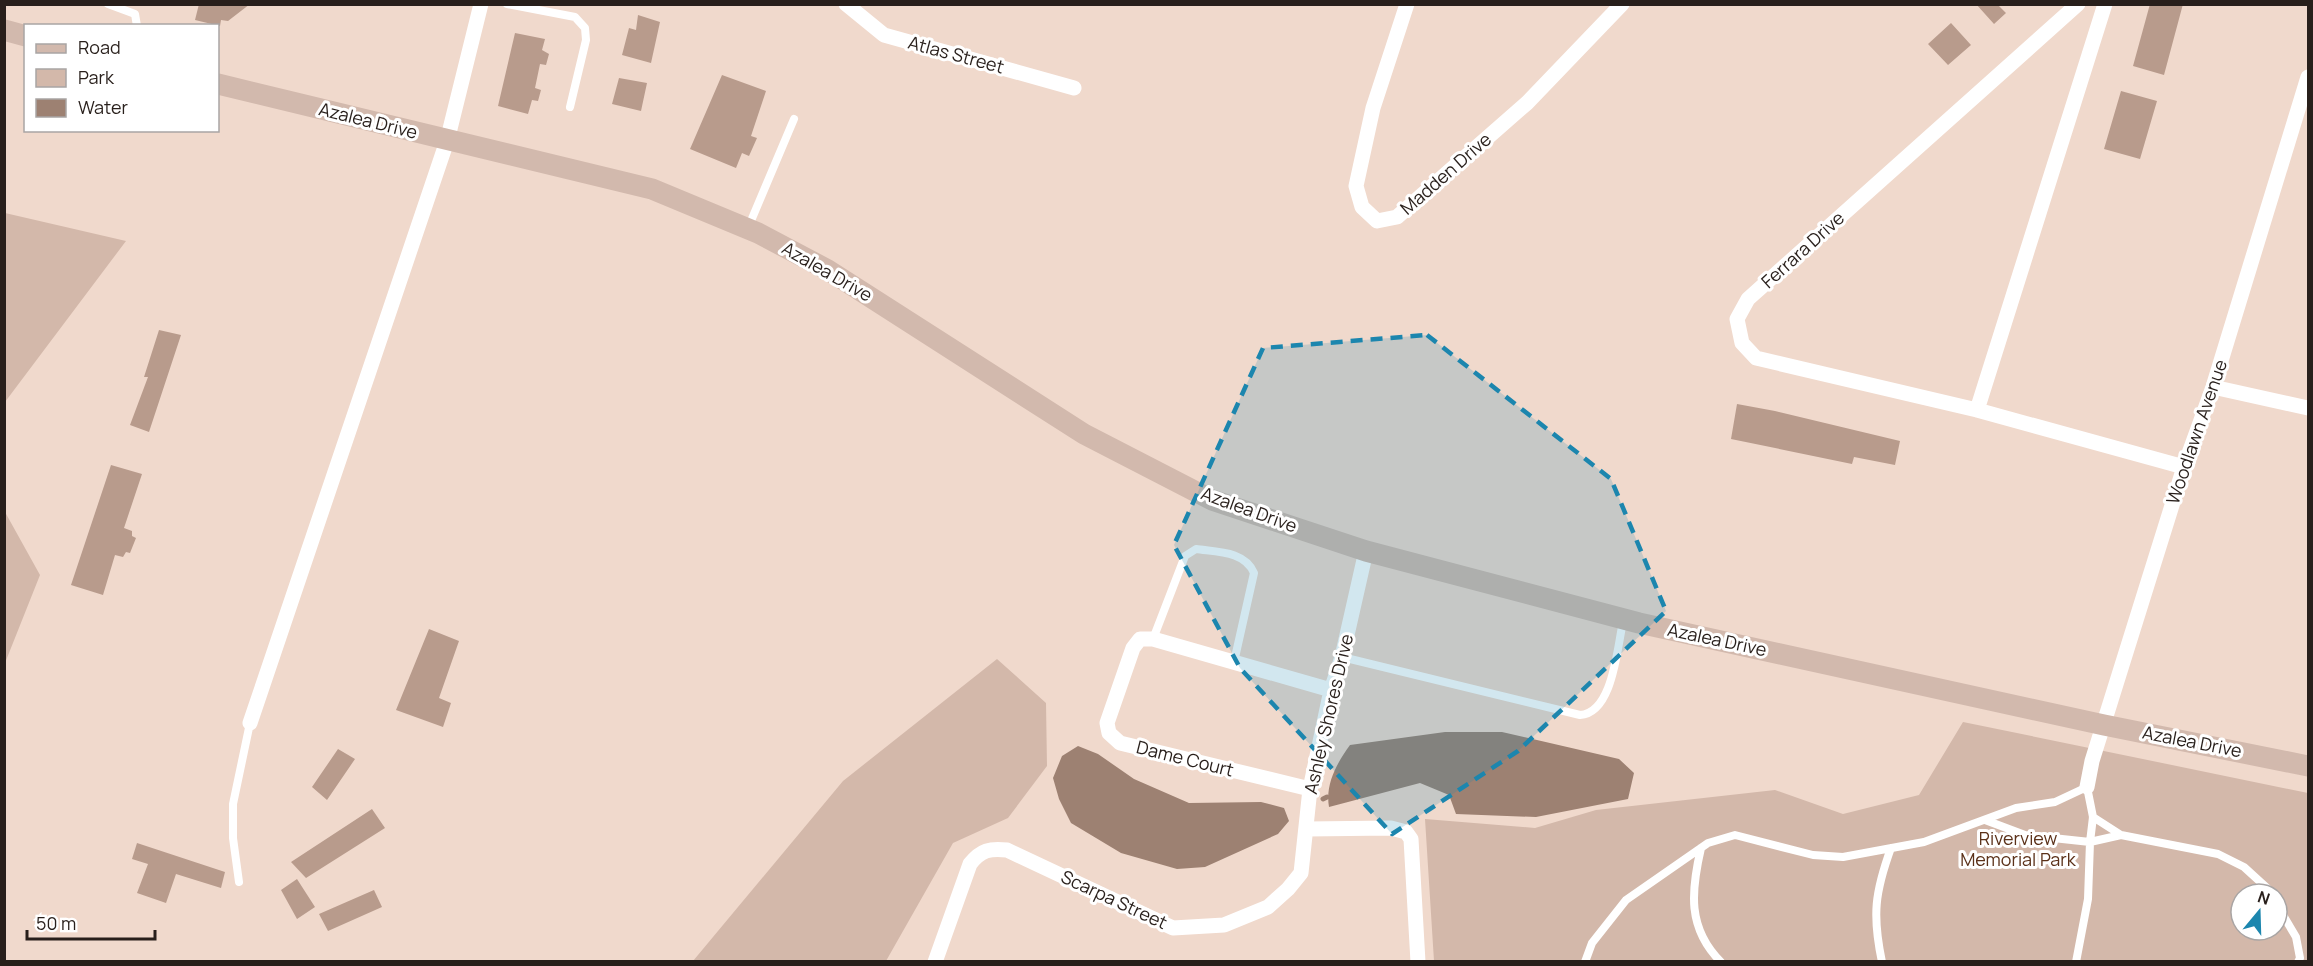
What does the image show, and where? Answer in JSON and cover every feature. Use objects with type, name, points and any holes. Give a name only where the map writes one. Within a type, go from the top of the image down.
[{"type":"street","points":[[250,723],[447,141],[481,4]]},
{"type":"street","name":"Atlas Street","points":[[846,4],[884,35],[1074,88]]},
{"type":"street","name":"Madden Drive","points":[[1407,4],[1372,108],[1356,186],[1362,207],[1377,221],[1397,217],[1527,104],[1622,4]]},
{"type":"street","name":"Ferrara Drive","points":[[2078,4],[1748,299],[1737,319],[1742,343],[1756,358],[1977,411],[2184,467]]},
{"type":"street","points":[[1977,411],[2105,4]]},
{"type":"street","points":[[4,30],[24,35]]},
{"type":"street","name":"Woodlawn Avenue","points":[[2087,787],[2092,761],[2184,467],[2213,387],[2308,77]]},
{"type":"street","name":"Azalea Drive","points":[[219,84],[652,189],[748,229],[828,270],[1084,434],[1212,500],[1366,551],[1624,619],[2104,725],[2308,766]]},
{"type":"street","points":[[2213,387],[2308,408]]},
{"type":"street","name":"Ashley Shores Drive","points":[[1307,829],[1310,789],[1331,690],[1342,657],[1366,551]]},
{"type":"street","name":"Dame Court","points":[[1153,639],[1140,639],[1133,648],[1107,723],[1109,733],[1120,743],[1310,789]]},
{"type":"street","points":[[1153,639],[1331,690]]},
{"type":"street","points":[[1307,829],[1391,828],[1406,832],[1411,839],[1418,962]]},
{"type":"street","name":"Scarpa Street","points":[[935,962],[970,864],[978,854],[992,848],[1007,850],[1173,928],[1224,925],[1268,907],[1288,889],[1301,873],[1307,829]]},
{"type":"lane","points":[[108,4],[135,14],[137,24]]},
{"type":"lane","points":[[507,4],[575,17],[585,28],[586,40],[570,107]]},
{"type":"lane","points":[[748,229],[794,119]]},
{"type":"lane","points":[[1153,639],[1185,556],[1196,549],[1240,556],[1251,564],[1254,573],[1234,662]]},
{"type":"lane","points":[[1342,657],[1580,715],[1588,715],[1606,696],[1624,619]]},
{"type":"lane","points":[[238,882],[233,838],[233,804],[250,723]]},
{"type":"lane","points":[[1585,962],[1592,943],[1626,900],[1708,843],[1735,835],[1813,855],[1843,857],[1924,842],[2016,808],[2055,802],[2087,787],[2093,817],[2088,899],[2076,962]]},
{"type":"lane","points":[[2093,817],[2121,835],[2218,854],[2244,867],[2260,882]]},
{"type":"lane","points":[[1984,820],[2025,835],[2090,842],[2121,835]]},
{"type":"lane","points":[[1701,848],[1694,893],[1696,923],[1701,938],[1721,962]]},
{"type":"lane","points":[[1882,962],[1875,917],[1876,899],[1880,877],[1891,848]]},
{"type":"lane","points":[[2289,925],[2296,937],[2300,958],[2298,962]]},
{"type":"highlighted area","points":[[1427,335],[1611,479],[1666,611],[1518,751],[1392,834],[1240,668],[1174,545],[1263,348]]},
{"type":"green space","points":[[4,213],[126,241],[5,402]]},
{"type":"green space","points":[[5,512],[40,575],[5,663]]},
{"type":"green space","points":[[997,659],[1046,703],[1047,766],[1008,818],[953,843],[886,961],[693,961],[843,781]]},
{"type":"green space","name":"Riverview Memorial Park","points":[[1963,722],[2308,793],[2308,961],[1434,961],[1425,819],[1535,828],[1596,810],[1775,790],[1843,814],[1919,795]]},
{"type":"water","points":[[1445,732],[1502,732],[1619,759],[1634,773],[1628,799],[1536,817],[1456,814],[1449,795],[1420,783],[1329,807],[1330,782],[1350,745]]},
{"type":"water","points":[[1078,746],[1098,754],[1134,779],[1189,803],[1261,802],[1284,808],[1289,821],[1278,834],[1205,867],[1177,869],[1121,853],[1071,823],[1059,799],[1053,778],[1062,756]]},
{"type":"building","points":[[199,4],[250,4],[228,21],[221,20],[220,26],[195,20]]},
{"type":"building","points":[[1976,4],[1997,4],[2006,13],[1994,24]]},
{"type":"building","points":[[2150,4],[2183,4],[2164,75],[2133,66]]},
{"type":"building","points":[[638,15],[660,22],[651,63],[622,55],[629,28],[636,30]]},
{"type":"building","points":[[1951,23],[1971,45],[1948,65],[1928,44]]},
{"type":"building","points":[[515,33],[545,39],[542,50],[549,54],[546,65],[540,64],[535,88],[541,90],[538,101],[532,100],[528,114],[498,106]]},
{"type":"building","points":[[722,75],[766,91],[751,136],[757,138],[749,156],[742,153],[736,168],[690,149]]},
{"type":"building","points":[[619,78],[647,83],[641,111],[612,104]]},
{"type":"building","points":[[2121,91],[2157,101],[2140,159],[2104,149]]},
{"type":"building","points":[[159,330],[181,335],[149,432],[130,425],[148,377],[144,377]]},
{"type":"building","points":[[1737,404],[1900,441],[1895,465],[1854,457],[1852,464],[1731,439]]},
{"type":"building","points":[[111,465],[142,474],[124,528],[132,531],[132,536],[136,538],[130,553],[126,552],[123,557],[115,555],[103,595],[71,585]]},
{"type":"building","points":[[429,629],[459,641],[439,698],[451,703],[443,727],[396,710]]},
{"type":"building","points":[[338,749],[355,759],[327,800],[312,787]]},
{"type":"building","points":[[372,809],[385,828],[306,878],[291,862]]},
{"type":"building","points":[[137,843],[225,872],[221,888],[176,874],[166,903],[137,893],[148,864],[132,859]]},
{"type":"building","points":[[297,879],[315,907],[297,919],[281,890]]},
{"type":"building","points":[[374,890],[382,907],[328,931],[319,914]]},
{"type":"waterway","points":[[1323,799],[1327,797]]}]
